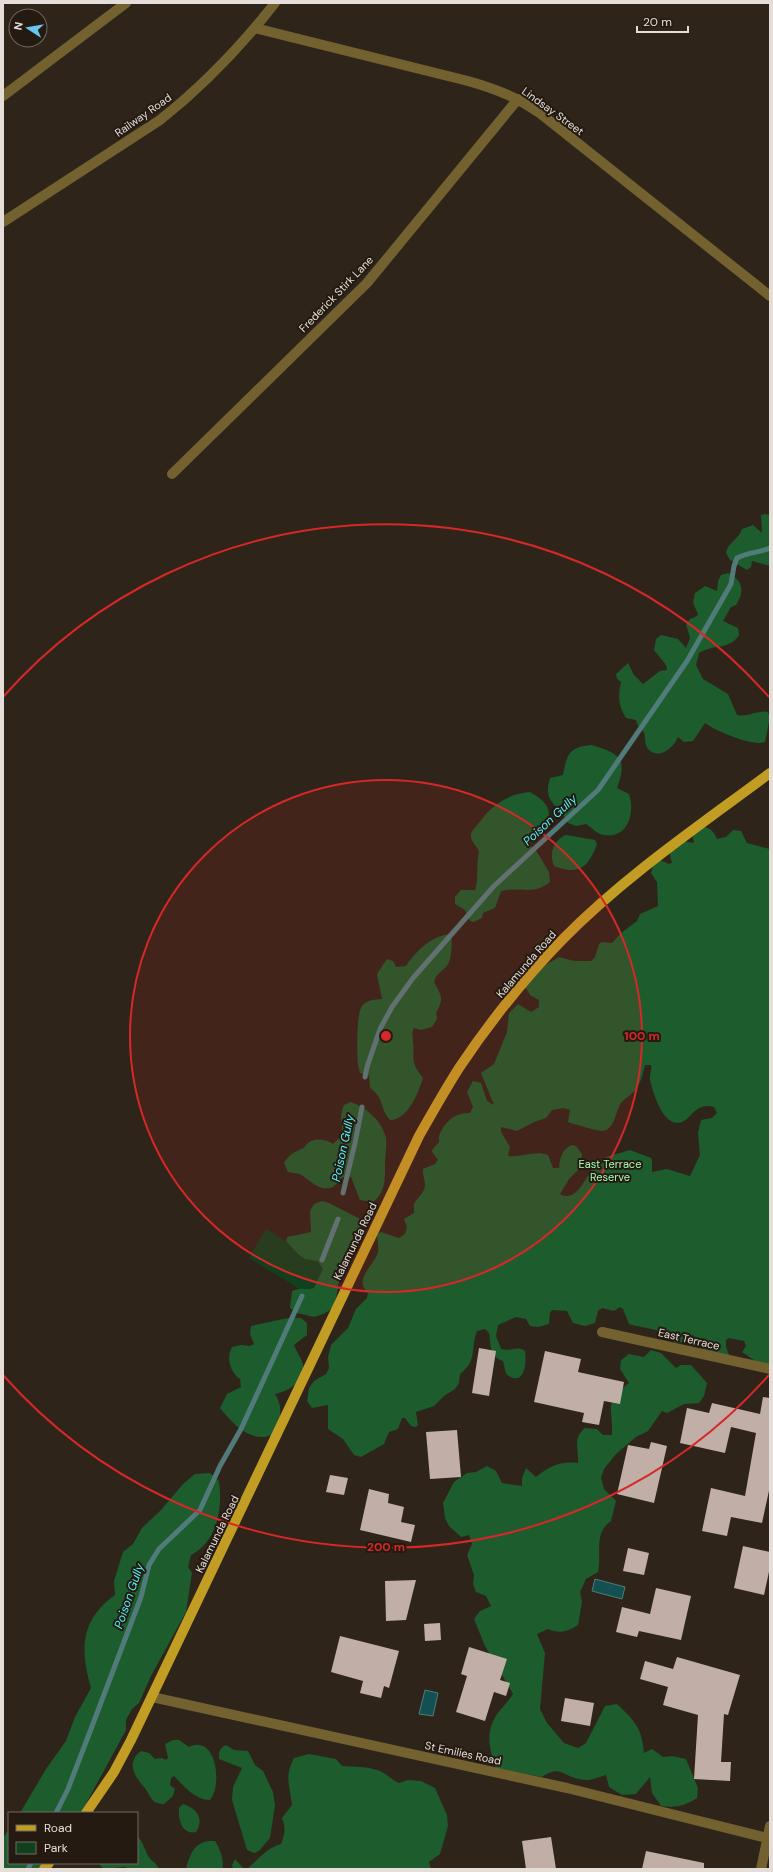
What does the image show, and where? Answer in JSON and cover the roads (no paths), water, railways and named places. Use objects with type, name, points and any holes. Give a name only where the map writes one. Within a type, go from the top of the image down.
[{"type":"main road","name":"Kalamunda Road","points":[[87,1812],[114,1772],[152,1697],[419,1136],[459,1068],[504,1008],[568,935],[660,854],[770,773]]},
{"type":"street","points":[[3,96],[126,3]]},
{"type":"street","name":"Railway Road","points":[[3,222],[160,120],[191,94],[255,28],[275,3]]},
{"type":"street","name":"Lindsay Street","points":[[255,28],[468,80],[494,88],[518,99],[541,114],[770,296]]},
{"type":"street","name":"Frederick Stirk Lane","points":[[172,474],[366,283],[518,99]]},
{"type":"street","name":"East Terrace","points":[[602,1332],[770,1369]]},
{"type":"street","name":"St Emilies Road","points":[[152,1697],[567,1788],[767,1838]]},
{"type":"street","points":[[761,1869],[770,1826]]},
{"type":"water","points":[[595,1579],[625,1587],[622,1599],[592,1591]]},
{"type":"water","points":[[425,1690],[438,1693],[433,1716],[419,1714]]},
{"type":"waterway","name":"Poison Gully","points":[[365,1077],[380,1029],[392,1007],[413,978],[494,886],[598,790],[687,661],[731,584],[737,558],[770,548]]},
{"type":"waterway","name":"Poison Gully","points":[[343,1193],[362,1107]]},
{"type":"waterway","points":[[322,1260],[338,1219]]},
{"type":"waterway","name":"Poison Gully","points":[[56,1812],[68,1789],[141,1597],[149,1565],[159,1549],[200,1510],[220,1466],[241,1429],[302,1296]]},
{"type":"waterway","name":"Poison Gully","points":[[28,1869],[30,1864]]},
{"type":"park label","name":"East Terrace Reserve","points":[[610,1170]]}]
